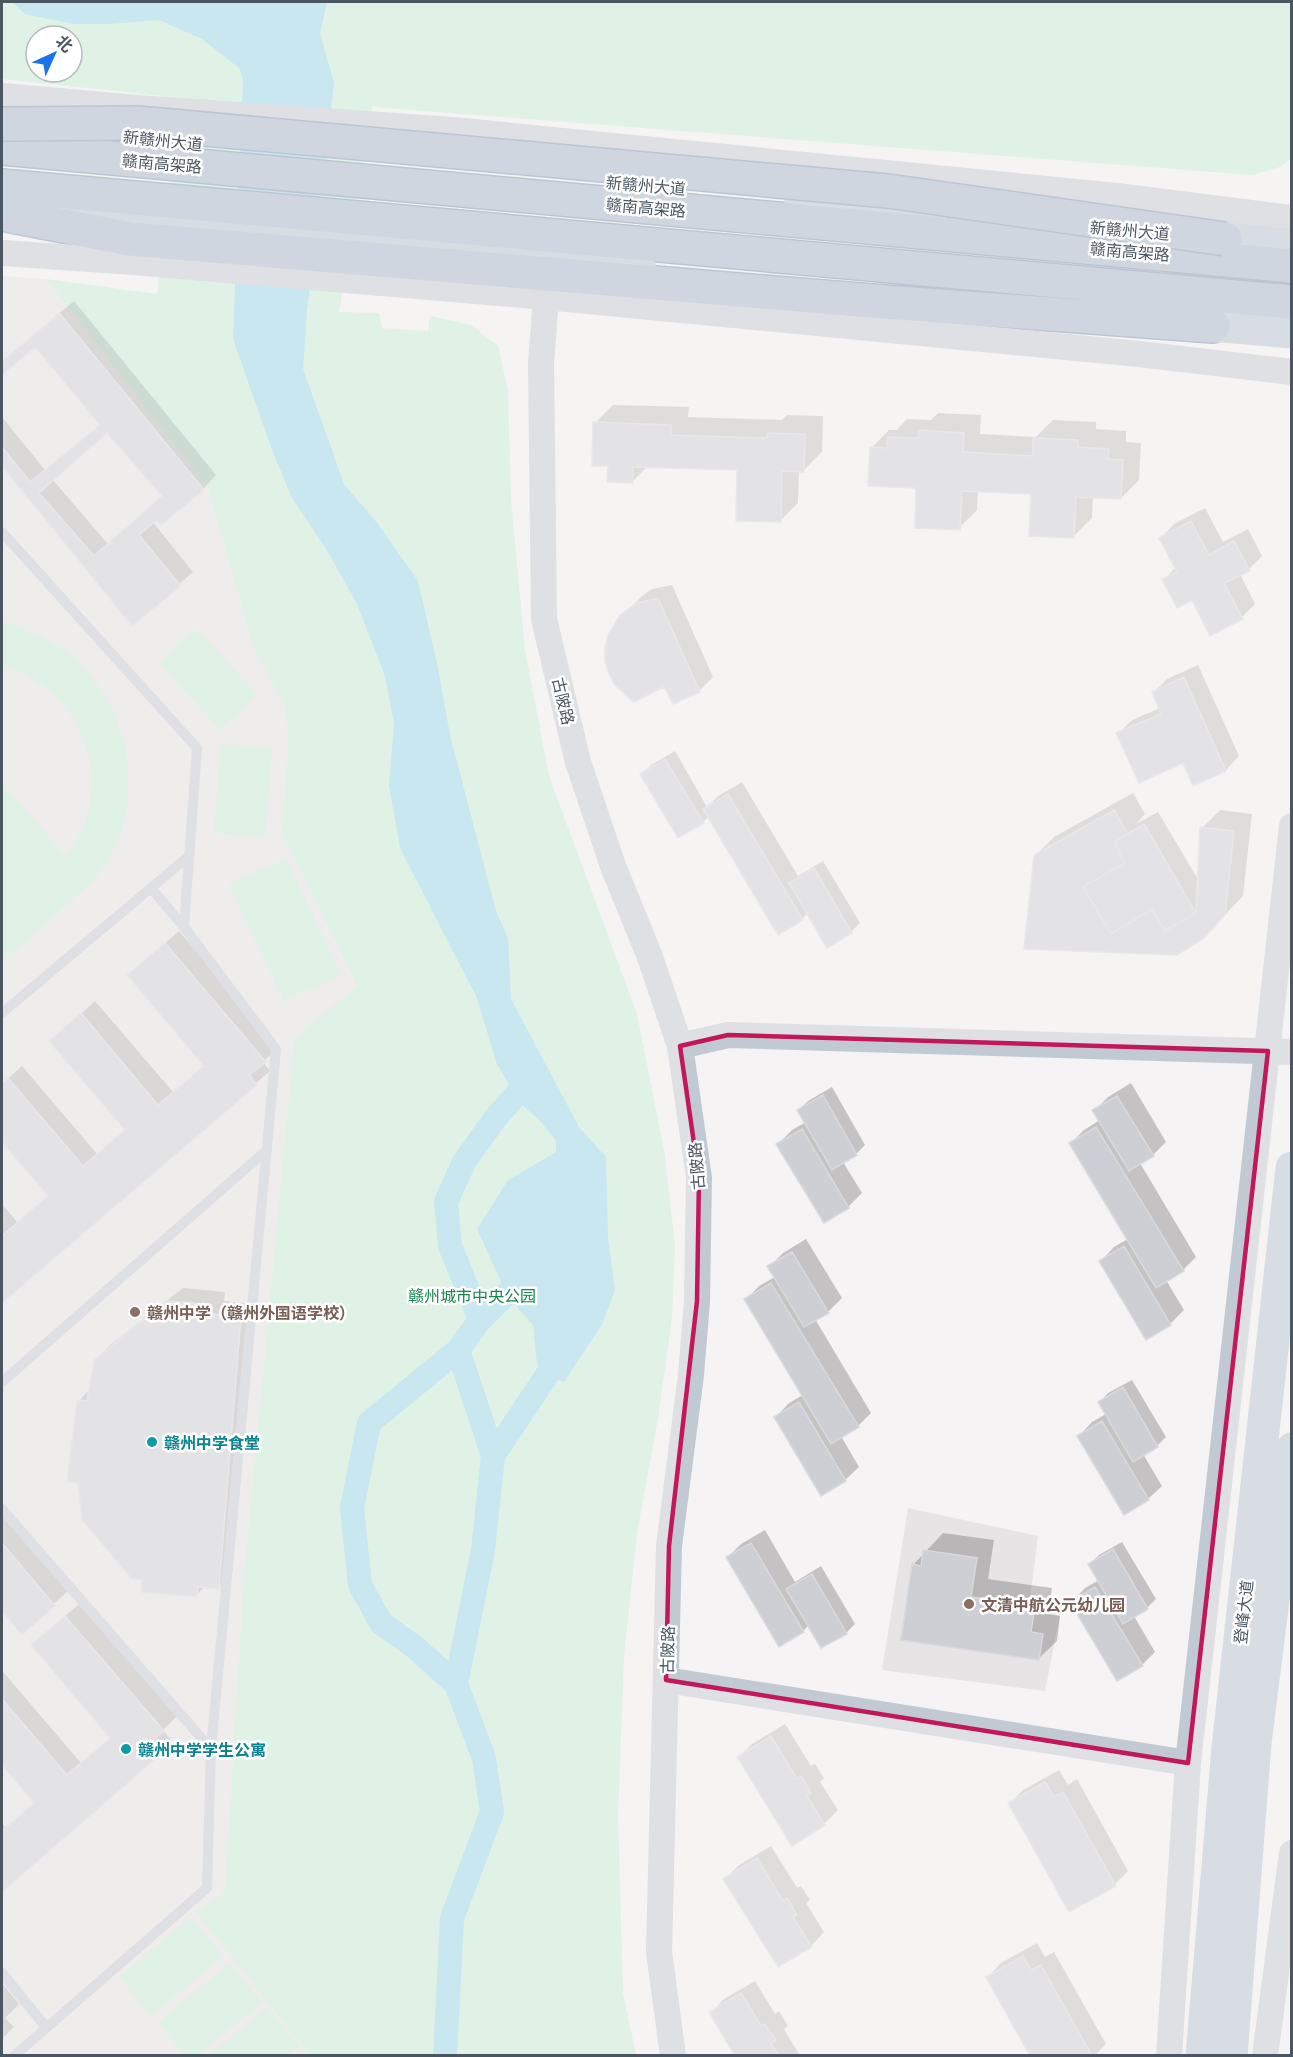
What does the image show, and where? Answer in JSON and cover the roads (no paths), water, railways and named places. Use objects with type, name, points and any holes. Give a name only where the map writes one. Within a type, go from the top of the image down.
[{"type":"highway","points":[[2,123],[138,123],[888,191],[1225,239]]},
{"type":"highway","name":"赣南高架路","points":[[2,148],[1292,266]]},
{"type":"highway","points":[[2,186],[1292,302]]},
{"type":"highway","points":[[2,212],[130,239],[872,302],[1213,326]]},
{"type":"main road","name":"新赣州大道","points":[[2,123],[138,123],[454,168],[1292,246]]},
{"type":"main road","points":[[2,212],[133,219],[455,247],[1213,326],[1292,332]]},
{"type":"main road","name":"登峰大道","points":[[1202,2055],[1228,1749],[1292,1168]]},
{"type":"main road","name":"登峰大道","points":[[1231,2055],[1255,1743],[1292,1449]]},
{"type":"street","points":[[2,96],[138,123],[453,130],[1117,196],[1292,218]]},
{"type":"street","points":[[2,253],[450,288],[1139,354],[1292,372]]},
{"type":"street","name":"古陂路","points":[[546,297],[541,364],[544,619],[578,762],[613,866],[650,957],[680,1046],[699,1178],[697,1301],[691,1375],[669,1546],[659,1952],[673,2055]]},
{"type":"street","points":[[1169,2055],[1188,1763],[1280,1052],[1292,826]]},
{"type":"street","points":[[680,1046],[728,1035],[1280,1052]]},
{"type":"street","points":[[666,1680],[1188,1763]]},
{"type":"street","points":[[1265,2055],[1292,1853]]},
{"type":"lane","points":[[2,531],[197,748],[184,927]]},
{"type":"lane","points":[[2,1014],[189,856]]},
{"type":"lane","points":[[15,2055],[207,1888],[211,1749],[276,1049],[184,927],[151,888]]},
{"type":"lane","points":[[2,1382],[267,1150]]},
{"type":"lane","points":[[2,1509],[211,1749]]},
{"type":"lane","points":[[2,1973],[46,2027]]},
{"type":"water","points":[[12,2],[327,2],[320,33],[334,83],[307,311],[303,369],[344,484],[378,524],[418,581],[438,668],[450,735],[496,911],[508,938],[511,999],[579,1127],[606,1157],[608,1237],[615,1291],[602,1324],[564,1382],[543,1374],[537,1363],[533,1325],[508,1297],[477,1229],[508,1180],[556,1152],[556,1141],[541,1122],[518,1101],[496,1062],[477,998],[400,848],[389,786],[394,724],[385,676],[357,604],[328,552],[292,498],[272,450],[233,339],[243,80],[239,68],[202,39],[159,20],[73,24],[25,14]]},
{"type":"waterway","points":[[480,1320],[450,1246],[446,1202],[464,1162],[497,1116],[526,1084]]},
{"type":"waterway","points":[[445,2056],[452,1918],[492,1812],[484,1758],[456,1684],[416,1648],[381,1623],[360,1585],[352,1508],[369,1423],[458,1350],[480,1320],[529,1272]]},
{"type":"waterway","points":[[493,1456],[553,1366],[553,1347]]},
{"type":"waterway","points":[[456,1684],[483,1550],[493,1456],[458,1350]]},
{"type":"place","name":"赣州中学（赣州外国语学校）","points":[[135,1312]]},
{"type":"place","name":"赣州中学食堂","points":[[152,1442]]},
{"type":"place","name":"文清中航公元幼儿园","points":[[969,1604]]},
{"type":"place","name":"赣州中学学生公寓","points":[[126,1749]]},
{"type":"park label","name":"赣州城市中央公园","points":[[472,1295]]}]
